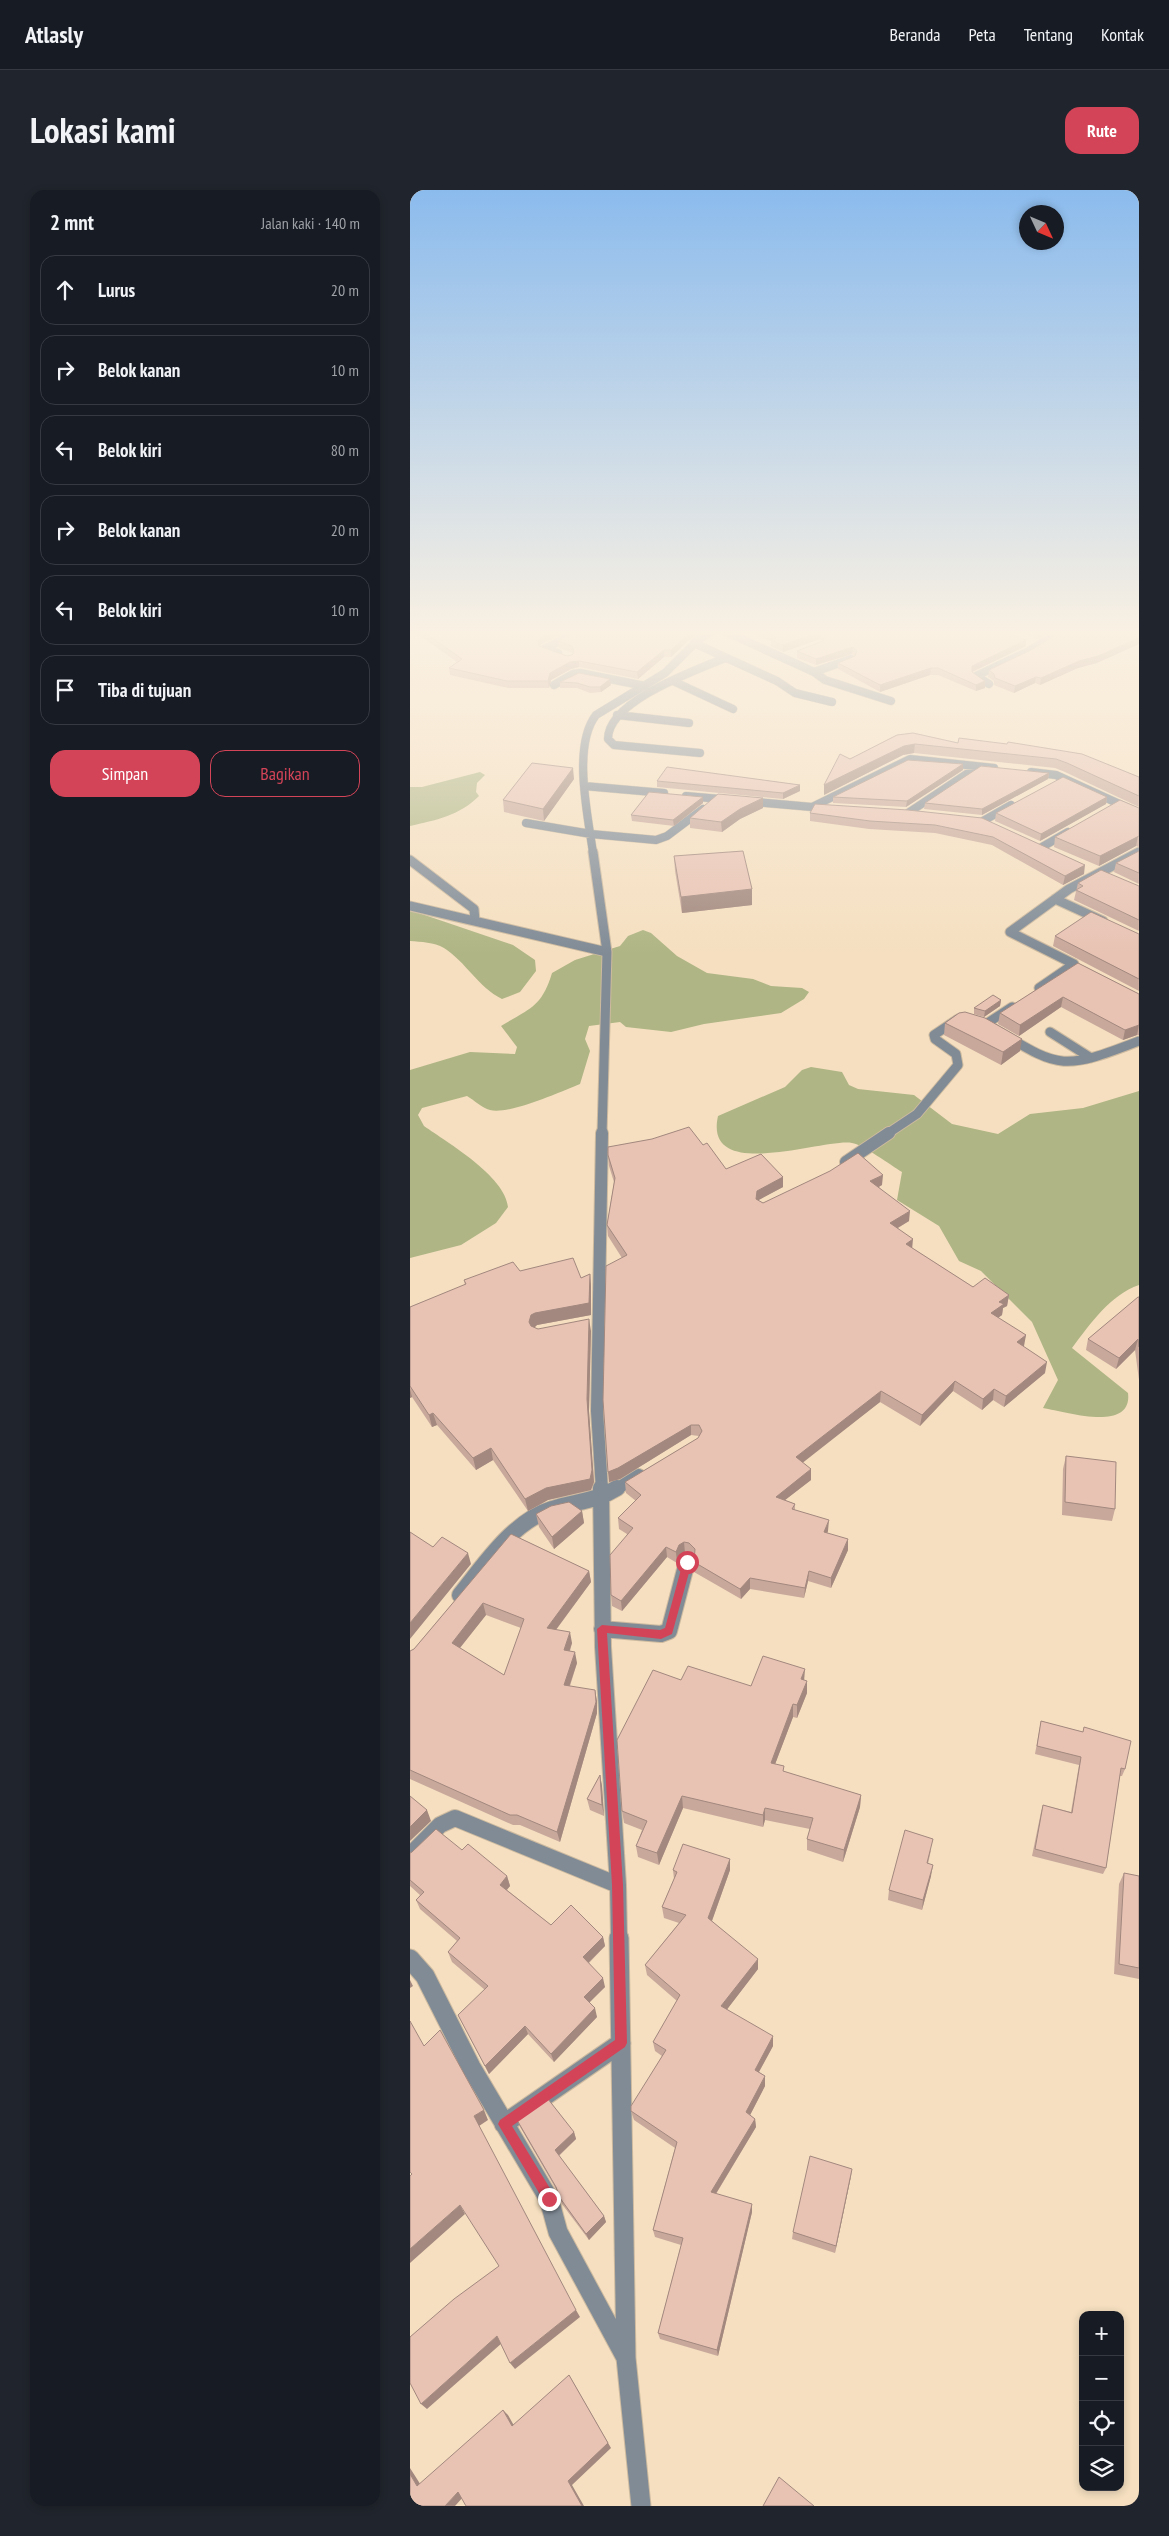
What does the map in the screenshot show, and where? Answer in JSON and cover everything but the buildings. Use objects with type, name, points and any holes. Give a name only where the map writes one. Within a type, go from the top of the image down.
[{"type":"street","points":[[586,738],[584,786],[607,952],[598,1252],[597,1411],[602,1498],[602,1629],[618,1885],[626,2358],[641,2506]]},
{"type":"street","points":[[608,738],[614,745],[700,753]]},
{"type":"street","points":[[812,807],[910,759],[1005,769]]},
{"type":"street","points":[[908,813],[976,767]]},
{"type":"street","points":[[1024,771],[1063,777],[1139,813]]},
{"type":"street","points":[[1047,786],[1063,777]]},
{"type":"street","points":[[584,786],[670,794]]},
{"type":"street","points":[[679,795],[830,808]]},
{"type":"street","points":[[526,823],[591,834],[662,838],[717,798]]},
{"type":"street","points":[[998,827],[980,821],[1023,799]]},
{"type":"street","points":[[1111,808],[1119,803]]},
{"type":"street","points":[[898,812],[925,814]]},
{"type":"street","points":[[1033,843],[1046,849],[1076,828]]},
{"type":"street","points":[[1034,992],[1078,966],[1010,933],[1055,899],[1139,852]]},
{"type":"street","points":[[410,860],[474,909],[475,921]]},
{"type":"street","points":[[1084,868],[1115,880]]},
{"type":"street","points":[[1055,899],[1114,926]]},
{"type":"street","points":[[410,906],[607,952]]},
{"type":"street","points":[[986,1024],[1018,1003]]},
{"type":"street","points":[[834,1170],[917,1114],[958,1065],[956,1054],[935,1039],[934,1035],[958,1019],[963,1018],[986,1024],[1052,1061],[1064,1063],[1092,1058],[1139,1041]]},
{"type":"street","points":[[1050,1032],[1092,1058]]},
{"type":"street","points":[[584,1323],[599,1322]]},
{"type":"street","points":[[450,1608],[498,1547],[523,1525],[550,1508],[602,1498],[652,1466]]},
{"type":"street","points":[[602,1629],[661,1634],[669,1631],[687,1562]]},
{"type":"street","points":[[410,1855],[440,1825],[455,1818],[618,1885]]},
{"type":"street","points":[[410,1959],[425,1976],[471,2067],[549,2199],[558,2232],[626,2358]]},
{"type":"street","points":[[504,2124],[621,2043]]},
{"type":"green space","points":[[480,772],[485,775],[477,783],[476,792],[479,796],[471,803],[455,813],[410,826],[410,787],[422,787]]},
{"type":"green space","points":[[410,910],[513,945],[535,960],[536,971],[520,992],[502,999],[486,988],[459,960],[444,948],[432,943],[410,941]]},
{"type":"green space","points":[[643,930],[651,933],[677,956],[707,973],[753,979],[771,986],[802,988],[809,992],[804,999],[781,1013],[704,1024],[671,1032],[626,1027],[620,1022],[589,1026],[585,1039],[590,1051],[580,1084],[535,1102],[499,1111],[481,1106],[467,1096],[422,1108],[418,1115],[424,1126],[474,1161],[486,1172],[505,1195],[508,1207],[496,1223],[461,1245],[410,1258],[410,1070],[470,1052],[515,1054],[517,1047],[501,1026],[527,1011],[539,1000],[552,973],[575,960],[620,946],[628,936]]},
{"type":"green space","points":[[811,1067],[842,1072],[849,1085],[858,1089],[914,1095],[952,1124],[998,1134],[1030,1114],[1083,1108],[1139,1091],[1139,1285],[1119,1296],[1101,1311],[1072,1348],[1128,1393],[1127,1405],[1120,1413],[1096,1417],[1043,1408],[1058,1380],[1032,1322],[981,1271],[959,1261],[939,1226],[897,1200],[902,1172],[870,1151],[852,1143],[838,1143],[769,1153],[746,1153],[729,1148],[718,1136],[718,1116],[785,1087],[802,1070]]},
{"type":"route","points":[[549,2199],[504,2124],[621,2043],[618,1885],[602,1629],[661,1634],[669,1631],[687,1562]]}]
